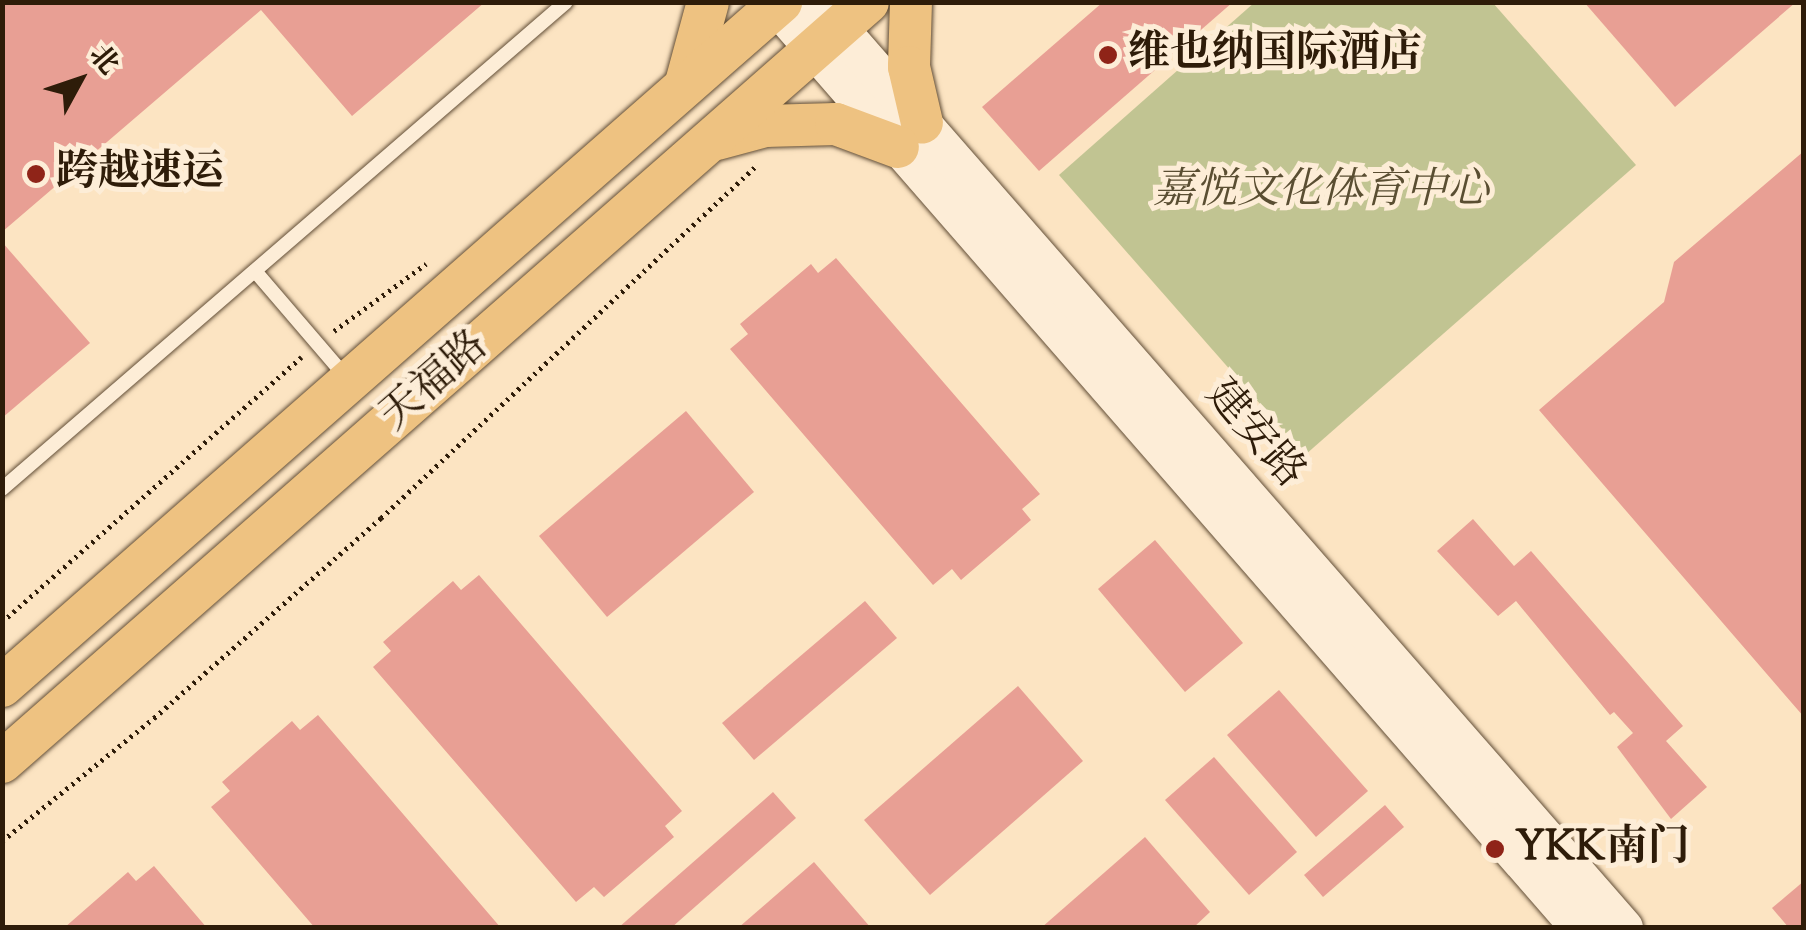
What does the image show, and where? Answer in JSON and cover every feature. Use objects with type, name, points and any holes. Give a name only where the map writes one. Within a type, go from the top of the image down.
[{"type":"main road","points":[[685,86],[700,52],[708,2]]},
{"type":"main road","points":[[712,140],[765,126],[819,123],[910,135],[911,2]]},
{"type":"main road","name":"天福路","points":[[2,686],[685,86],[809,13]]},
{"type":"main road","name":"天福路","points":[[2,762],[712,140],[809,13]]},
{"type":"street","name":"建安路","points":[[809,13],[1580,928]]},
{"type":"street","name":"建安路","points":[[910,135],[1624,928]]},
{"type":"lane","points":[[2,489],[566,2]]},
{"type":"lane","points":[[255,271],[349,381]]},
{"type":"path","points":[[2,840],[154,718],[381,518],[760,163]]},
{"type":"path","points":[[2,622],[317,344],[439,254]]},
{"type":"green space","name":"嘉悦文化体育中心","points":[[1255,2],[1493,3],[1636,165],[1305,455],[1059,175]]},
{"type":"building","name":"跨越速运","points":[[2,2],[485,2],[352,116],[261,10],[2,232]]},
{"type":"building","name":"维也纳国际酒店","points":[[1103,2],[1233,2],[1039,171],[982,107]]},
{"type":"building","points":[[1584,2],[1796,2],[1675,107]]},
{"type":"building","points":[[1804,151],[1804,717],[1539,410],[1664,302],[1674,262]]},
{"type":"building","name":"跨越速运","points":[[2,242],[90,343],[2,418]]},
{"type":"building","points":[[836,258],[1040,494],[1022,509],[1031,520],[961,580],[952,569],[933,585],[730,349],[748,334],[740,324],[811,264],[818,273]]},
{"type":"building","points":[[686,411],[754,492],[607,617],[539,536]]},
{"type":"building","points":[[1473,519],[1514,566],[1531,551],[1683,726],[1666,741],[1707,787],[1671,819],[1617,747],[1633,733],[1614,712],[1610,715],[1516,601],[1498,616],[1437,551]]},
{"type":"building","points":[[1155,540],[1243,643],[1185,692],[1098,589]]},
{"type":"building","points":[[479,575],[682,811],[665,826],[674,837],[604,897],[594,887],[576,902],[373,667],[391,651],[383,642],[453,581],[461,590]]},
{"type":"building","points":[[865,601],[897,638],[754,760],[722,723]]},
{"type":"building","points":[[1018,686],[1083,761],[930,895],[864,820]]},
{"type":"building","points":[[1279,690],[1368,791],[1316,837],[1227,735]]},
{"type":"building","points":[[318,715],[501,928],[315,928],[211,807],[230,791],[222,782],[292,721],[300,730]]},
{"type":"building","points":[[1214,757],[1297,852],[1249,895],[1165,800]]},
{"type":"building","points":[[773,792],[796,818],[671,928],[618,928]]},
{"type":"building","points":[[1385,805],[1404,827],[1323,897],[1304,875]]},
{"type":"building","points":[[1145,837],[1210,912],[1193,928],[1041,928]]},
{"type":"building","points":[[814,862],[871,928],[738,928]]},
{"type":"building","points":[[154,866],[207,928],[64,928],[128,872],[136,881]]},
{"type":"building","points":[[1804,881],[1804,928],[1789,928],[1772,908]]},
{"type":"place","name":"维也纳国际酒店","points":[[1108,55]]},
{"type":"place","name":"跨越速运","points":[[36,174]]},
{"type":"place","name":"YKK南门","points":[[1495,849]]}]
